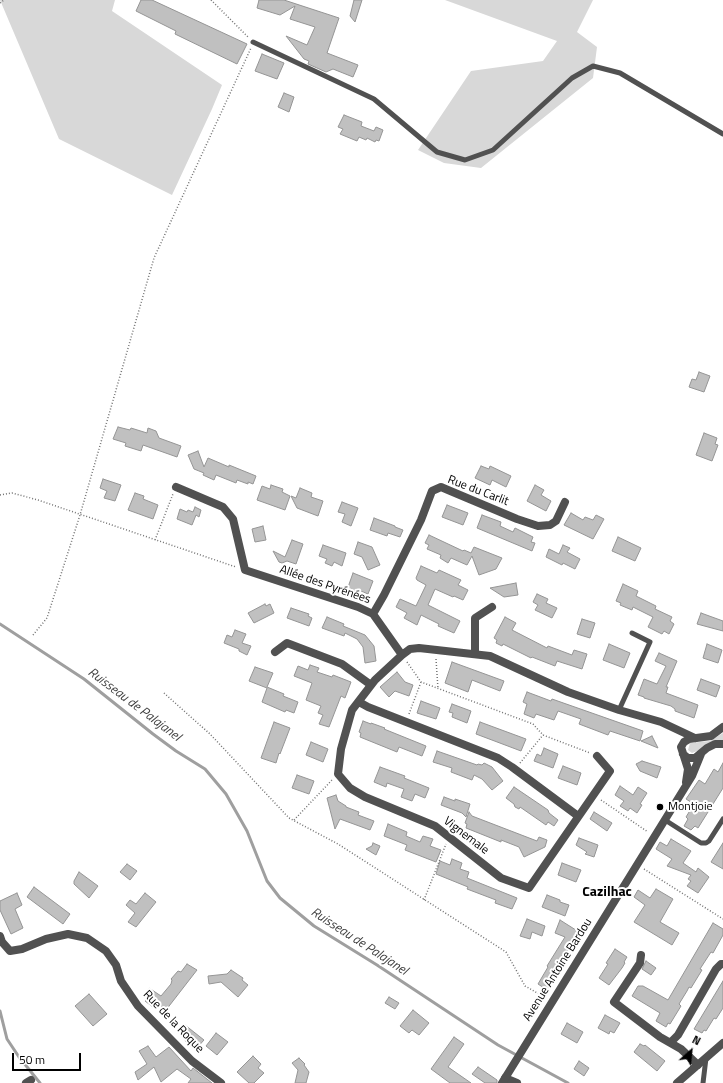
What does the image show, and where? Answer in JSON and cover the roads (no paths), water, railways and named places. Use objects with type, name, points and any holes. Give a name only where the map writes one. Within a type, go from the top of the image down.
[{"type":"street","name":"Allée des Pyrénées","points":[[176,487],[223,507],[233,519],[245,570],[358,607],[373,614],[402,655]]},
{"type":"street","name":"Rue du Carlit","points":[[373,614],[421,520],[432,491],[441,487],[538,526],[550,525],[556,521],[566,502]]},
{"type":"street","points":[[475,653],[476,618],[492,607]]},
{"type":"street","points":[[275,652],[287,643],[342,664],[371,685]]},
{"type":"street","points":[[578,816],[498,758],[368,707],[359,702],[375,680],[410,649],[419,648],[475,653],[490,656],[568,692],[661,722],[695,738]]},
{"type":"street","name":"Vignemale","points":[[359,702],[352,710],[341,749],[338,774],[350,788],[365,797],[435,826],[501,878],[529,888],[610,770],[597,756]]},
{"type":"street","points":[[682,750],[684,742],[689,739],[711,736],[722,727]]},
{"type":"street","points":[[675,729],[682,750],[688,758],[695,758],[707,748],[715,744],[723,744]]},
{"type":"street","name":"Avenue Antoine Bardou","points":[[682,750],[688,769],[685,788]]},
{"type":"street","name":"Avenue Antoine Bardou","points":[[503,1080],[685,788],[692,776],[701,754]]},
{"type":"street","name":"Rue de la Roque","points":[[0,936],[2,942],[10,951],[22,949],[46,939],[68,934],[87,938],[106,951],[116,965],[121,981],[138,1006],[192,1060],[221,1083]]},
{"type":"street","points":[[641,955],[640,963],[614,1002],[660,1037],[681,1049],[698,1065]]},
{"type":"street","points":[[671,1042],[678,1035],[716,969],[723,964]]},
{"type":"street","points":[[677,1083],[723,1043]]},
{"type":"street","points":[[503,1080],[517,1083]]},
{"type":"lane","points":[[253,42],[374,99],[437,152],[465,160],[493,150],[572,78],[593,66],[620,74],[723,134]]},
{"type":"lane","points":[[620,710],[650,642],[632,633]]},
{"type":"lane","points":[[665,820],[700,842],[706,842],[709,841],[723,819]]},
{"type":"lane","points":[[703,1083],[706,1058]]},
{"type":"waterway","name":"Ruisseau de Palajanel","points":[[0,624],[84,679],[153,734],[176,751],[205,769],[226,794],[247,831],[267,881],[280,898],[314,926],[377,965],[498,1045],[568,1083]]},
{"type":"waterway","points":[[0,1011],[7,1039],[19,1057],[40,1083]]},
{"type":"place","name":"Montjoie","points":[[660,807]]},
{"type":"district","name":"Cazilhac","points":[[607,893]]}]
